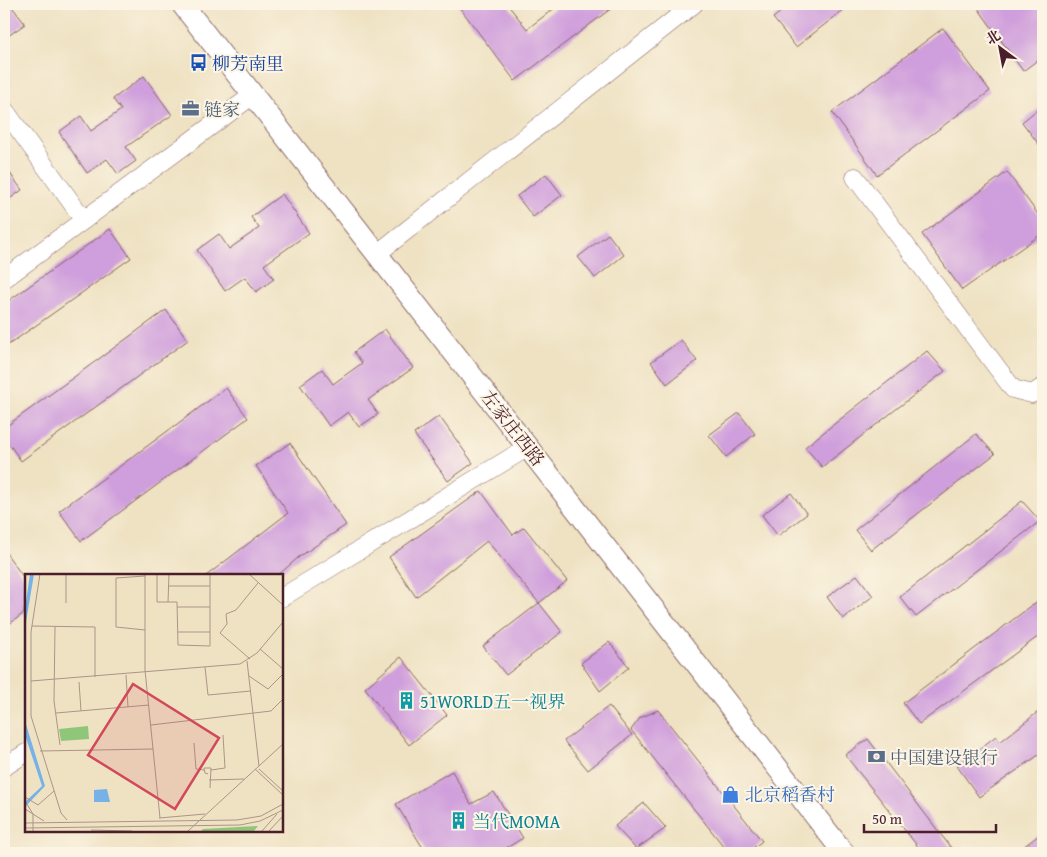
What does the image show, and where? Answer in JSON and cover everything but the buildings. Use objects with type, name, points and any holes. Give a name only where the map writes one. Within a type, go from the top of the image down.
[{"type":"street","name":"左家庄西路","points":[[182,4],[844,853]]},
{"type":"street","points":[[378,253],[694,4]]},
{"type":"street","points":[[4,279],[253,95]]},
{"type":"street","points":[[4,109],[84,220]]},
{"type":"street","points":[[855,177],[1013,389],[1032,394],[1043,387]]},
{"type":"street","points":[[282,597],[528,447]]},
{"type":"street","points":[[4,767],[25,754]]},
{"type":"place","name":"柳芳南里","points":[[198,63]]},
{"type":"place","name":"链家","points":[[190,109]]},
{"type":"place","name":"51WORLD五一视界","points":[[406,701]]},
{"type":"place","name":"中国建设银行","points":[[876,757]]},
{"type":"place","name":"北京稻香村","points":[[731,794]]},
{"type":"place","name":"当代MOMA","points":[[459,821]]}]
